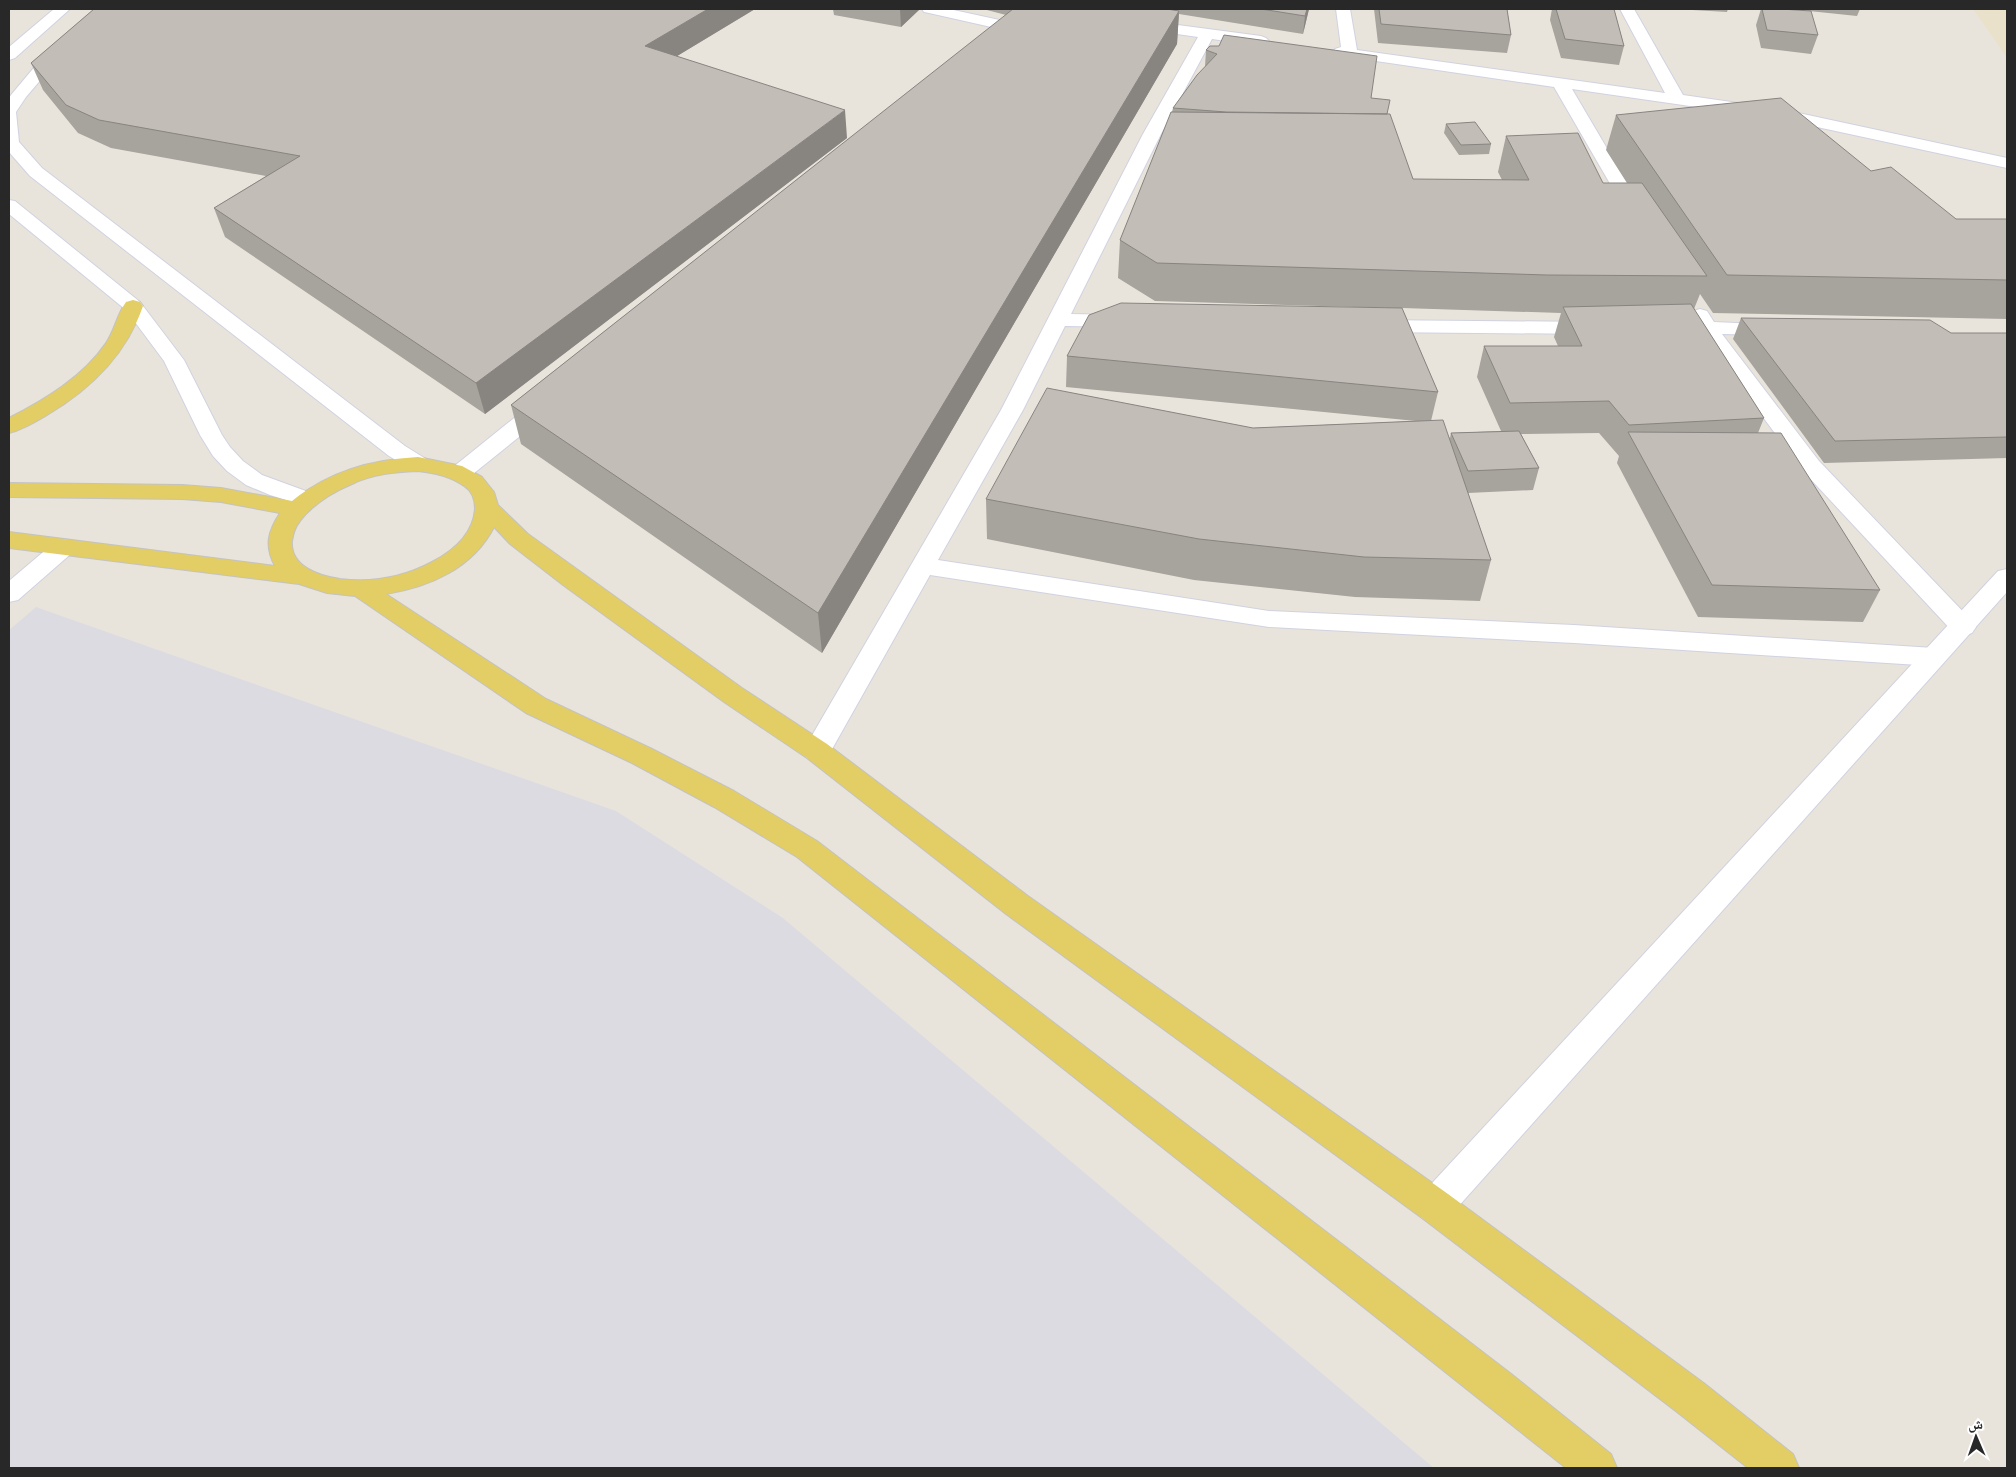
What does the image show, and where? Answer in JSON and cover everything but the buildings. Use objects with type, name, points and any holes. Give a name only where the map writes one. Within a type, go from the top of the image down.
[{"type":"main road","points":[[9,426],[47,405],[92,371],[121,338],[129,322],[133,306]]},
{"type":"main road","points":[[418,464],[440,467],[460,474],[474,482],[483,494],[487,507],[485,524],[473,543],[452,561],[426,575],[394,584],[361,589],[339,588],[319,584],[303,577],[286,563],[280,546],[283,528],[301,504],[330,484],[359,472],[388,466],[418,464]]},
{"type":"main road","points":[[9,490],[182,492],[301,504]]},
{"type":"main road","points":[[487,507],[519,540],[725,689],[817,751],[1017,905],[1435,1206],[1691,1398],[1779,1468]]},
{"type":"main road","points":[[9,540],[303,577]]},
{"type":"main road","points":[[361,589],[536,706],[642,756],[724,799],[807,849],[1597,1468]]},
{"type":"street","points":[[9,55],[63,9]]},
{"type":"street","points":[[9,110],[20,91],[51,60],[115,9]]},
{"type":"street","points":[[929,9],[1018,28]]},
{"type":"street","points":[[1343,9],[1350,53]]},
{"type":"street","points":[[1627,9],[1676,98]]},
{"type":"street","points":[[1128,23],[1274,43]]},
{"type":"street","points":[[817,751],[1012,410],[1152,134],[1207,34]]},
{"type":"street","points":[[1322,49],[1780,114],[2007,163]]},
{"type":"street","points":[[1560,82],[1617,183],[1647,231]]},
{"type":"street","points":[[9,114],[10,143],[36,172],[397,451],[418,464]]},
{"type":"street","points":[[9,205],[133,306],[174,360],[221,451],[235,466],[254,480],[278,490],[301,504]]},
{"type":"street","points":[[1687,295],[1707,327],[1811,466],[1963,627]]},
{"type":"street","points":[[1058,320],[1146,322]]},
{"type":"street","points":[[1353,326],[1609,328]]},
{"type":"street","points":[[1648,327],[1795,330]]},
{"type":"street","points":[[460,474],[564,390]]},
{"type":"street","points":[[9,594],[64,547]]},
{"type":"street","points":[[923,566],[1269,619],[1574,634],[1934,657]]},
{"type":"street","points":[[1435,1206],[1963,627],[2007,576]]},
{"type":"shaded area","points":[[1973,9],[2007,9],[2007,59],[2003,52]]},
{"type":"shaded area","points":[[36,607],[616,811],[783,918],[1434,1468],[9,1468],[9,630]]}]
